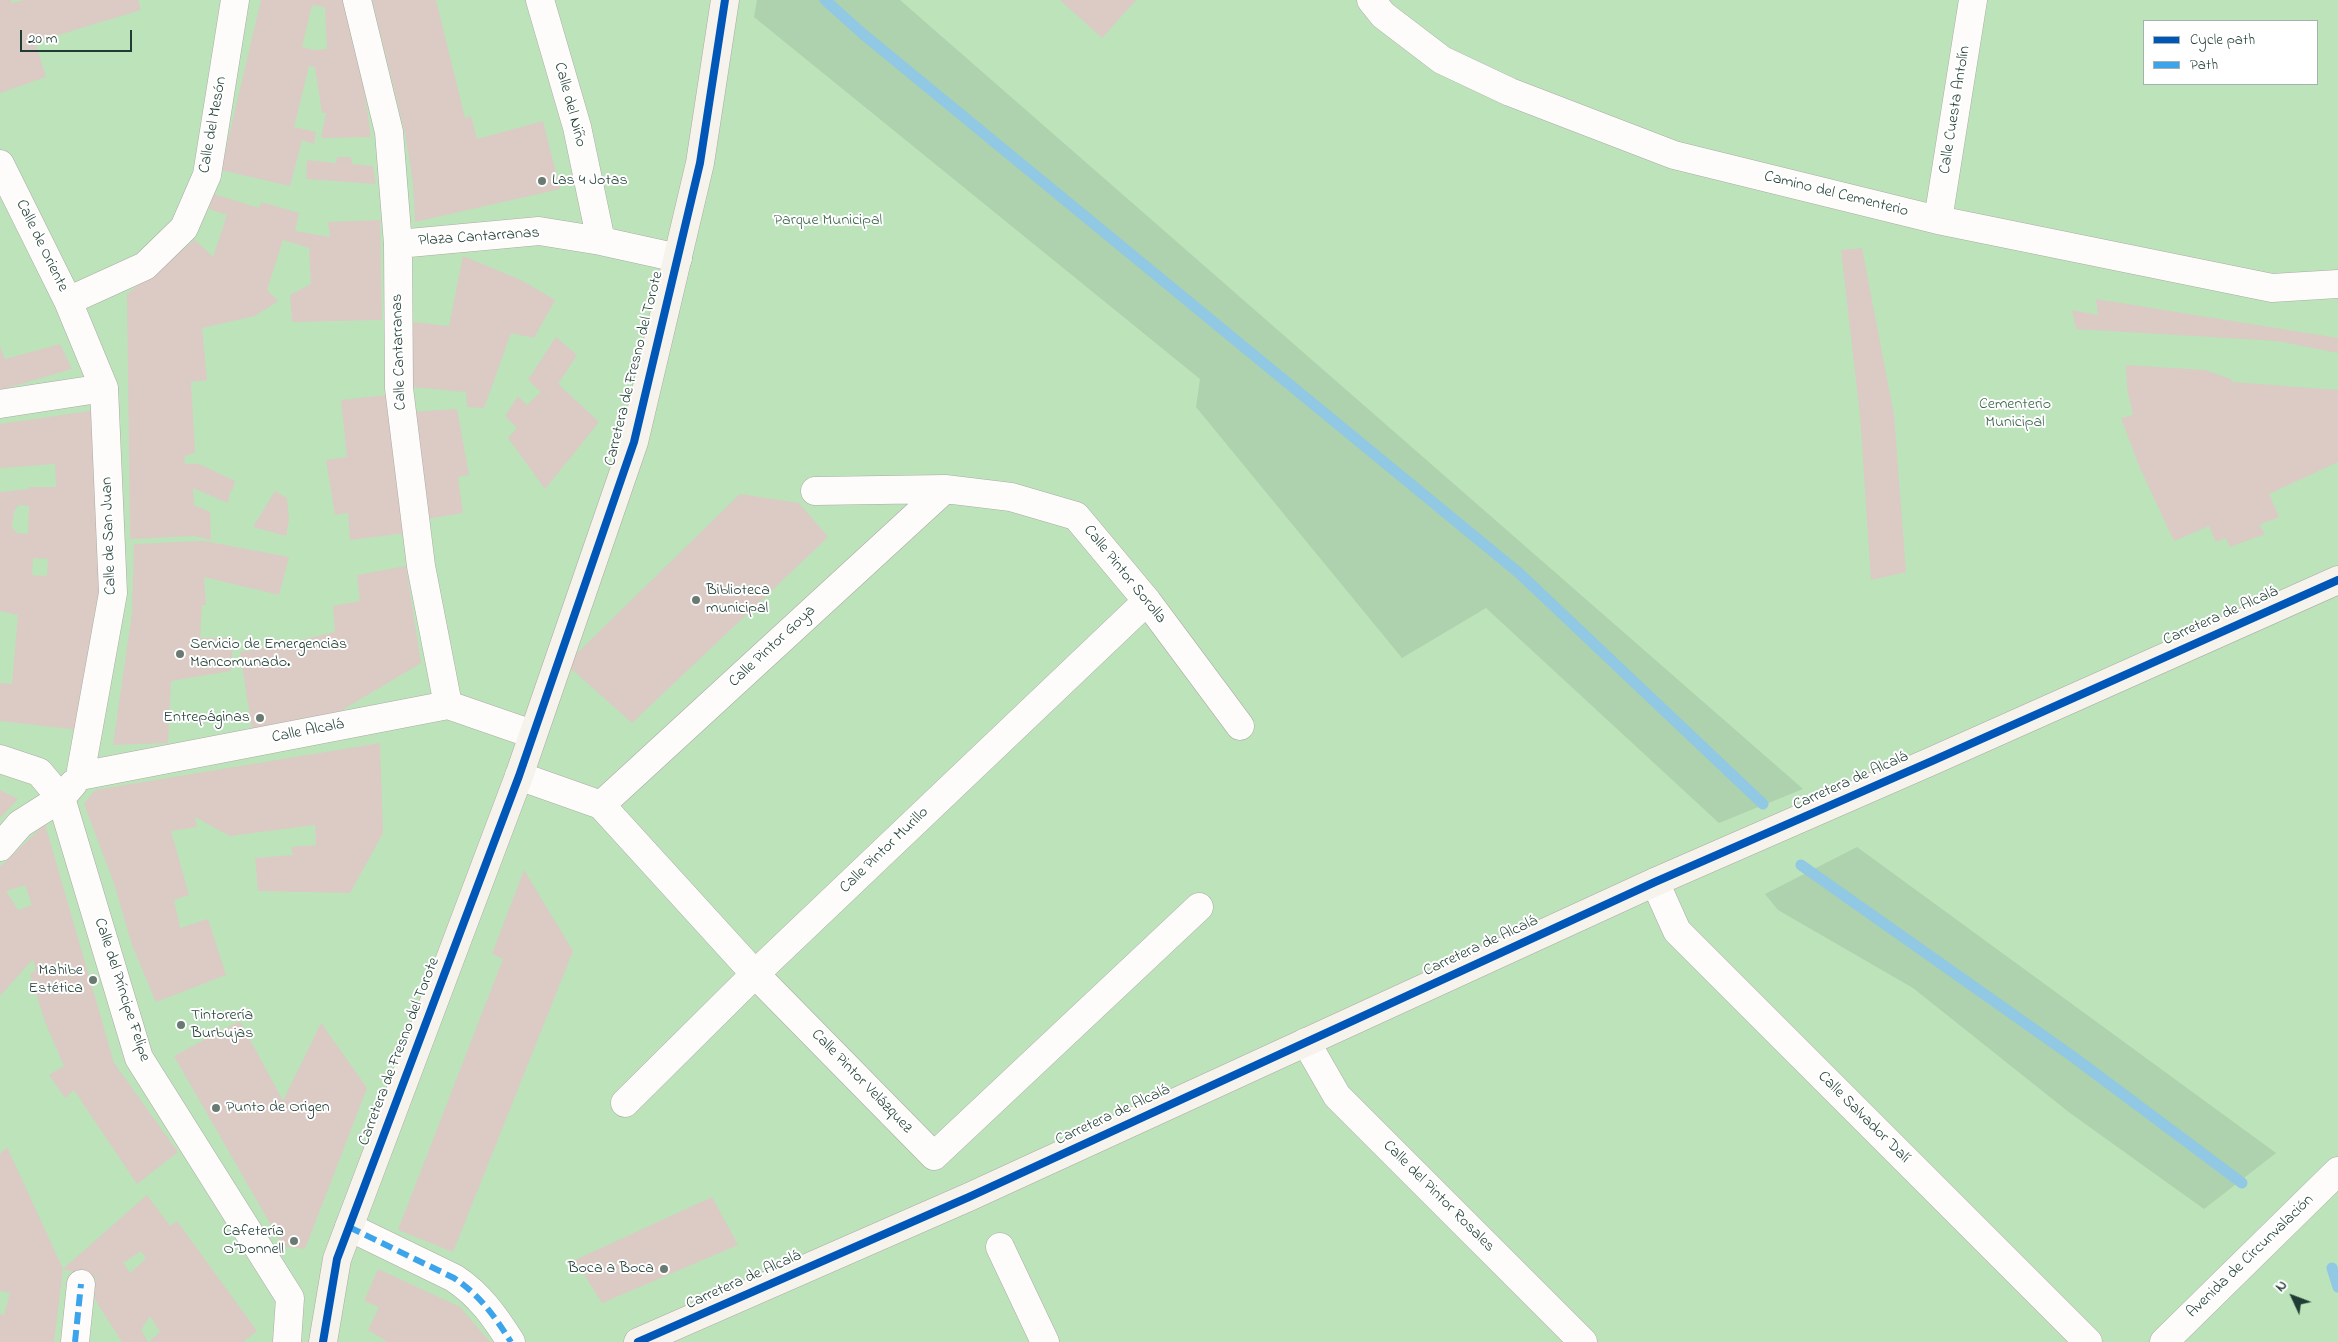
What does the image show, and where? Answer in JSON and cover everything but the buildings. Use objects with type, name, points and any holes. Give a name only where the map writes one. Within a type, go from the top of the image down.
[{"type":"street","name":"Calle del Mesón","points":[[68,301],[145,266],[184,228],[207,175],[235,0]]},
{"type":"street","name":"Calle Cantarranas","points":[[357,0],[389,132],[398,244],[399,388],[421,566],[448,705]]},
{"type":"street","name":"Calle del Niño","points":[[540,0],[577,127],[601,240]]},
{"type":"street","name":"Carretera de Fresno del Torote","points":[[323,1342],[337,1259],[519,776],[634,442],[700,162],[725,0]]},
{"type":"street","name":"Camino del Cementerio","points":[[1371,0],[1383,16],[1442,60],[1519,95],[1674,155],[1938,220],[2272,288],[2338,284]]},
{"type":"street","name":"Calle Cuesta Antolín","points":[[1938,220],[1973,0]]},
{"type":"street","name":"Calle de Oriente","points":[[0,164],[68,301]]},
{"type":"street","name":"Plaza Cantarranas","points":[[398,244],[540,231],[601,240],[678,258]]},
{"type":"street","name":"Calle de San Juan","points":[[68,301],[104,388],[113,594],[80,776]]},
{"type":"street","points":[[0,404],[104,388]]},
{"type":"street","name":"Calle Pintor Sorolla","points":[[815,491],[945,489],[1011,496],[1076,516],[1147,601],[1240,726]]},
{"type":"street","name":"Calle Pintor Goya","points":[[601,805],[945,489]]},
{"type":"street","name":"Carretera de Alcalá","points":[[638,1342],[969,1197],[1655,882],[1924,765],[2338,580]]},
{"type":"street","name":"Calle Pintor Murillo","points":[[625,1103],[755,974],[1147,601]]},
{"type":"street","name":"Calle Alcalá","points":[[80,776],[448,705],[532,734]]},
{"type":"street","name":"Calle del Príncipe Felipe","points":[[0,759],[40,772],[61,798],[140,1058],[290,1298],[287,1342]]},
{"type":"street","points":[[0,846],[20,824],[61,798],[80,776]]},
{"type":"street","name":"Calle Pintor Velázquez","points":[[519,776],[601,805],[755,974],[934,1156],[1199,908]]},
{"type":"street","name":"Calle Salvador Dalí","points":[[1655,882],[1677,931],[2088,1342]]},
{"type":"street","name":"Calle del Pintor Rosales","points":[[1306,1042],[1337,1096],[1574,1339]]},
{"type":"street","name":"Avenida de Circunvalación","points":[[2164,1342],[2338,1172]]},
{"type":"street","points":[[349,1227],[454,1278],[470,1289],[488,1307],[511,1342]]},
{"type":"street","points":[[1000,1247],[1046,1342]]},
{"type":"street","points":[[75,1342],[82,1284]]},
{"type":"green space","points":[[0,0],[2338,0],[2338,1342],[0,1342]]},
{"type":"green space","points":[[757,0],[900,0],[1803,789],[1719,823],[1486,608],[1402,658],[1196,407],[1200,379],[754,17]]},
{"type":"green space","points":[[1857,847],[2276,1153],[2204,1209],[2070,1113],[1913,988],[1778,910],[1765,894]]},
{"type":"waterway","points":[[825,0],[863,34],[1519,573],[1763,804]]},
{"type":"waterway","points":[[1801,865],[2072,1056],[2242,1183]]},
{"type":"waterway","points":[[2332,1268],[2338,1287]]},
{"type":"marked path","points":[[349,1227],[454,1278],[479,1299],[493,1315],[511,1342]]},
{"type":"marked path","points":[[75,1342],[81,1284]]},
{"type":"cycle path","points":[[323,1342],[337,1259],[519,776],[634,442],[700,163],[725,0]]},
{"type":"cycle path","points":[[638,1342],[969,1197],[1655,882],[2338,580]]},
{"type":"place","name":"Las 4 Jotas","points":[[542,181]]},
{"type":"place","name":"Biblioteca municipal","points":[[696,600]]},
{"type":"place","name":"Servicio de Emergencias Mancomunado.","points":[[180,654]]},
{"type":"place","name":"Entrepáginas","points":[[260,718]]},
{"type":"place","name":"Mahibe Estética","points":[[93,980]]},
{"type":"place","name":"Tintorería Burbujas","points":[[181,1025]]},
{"type":"place","name":"Punto de Origen","points":[[216,1108]]},
{"type":"place","name":"Cafetería O'Donnell","points":[[294,1241]]},
{"type":"place","name":"Boca a Boca","points":[[664,1269]]},
{"type":"park label","name":"Parque Municipal","points":[[828,221]]},
{"type":"park label","name":"Cementerio Municipal","points":[[2015,414]]}]
